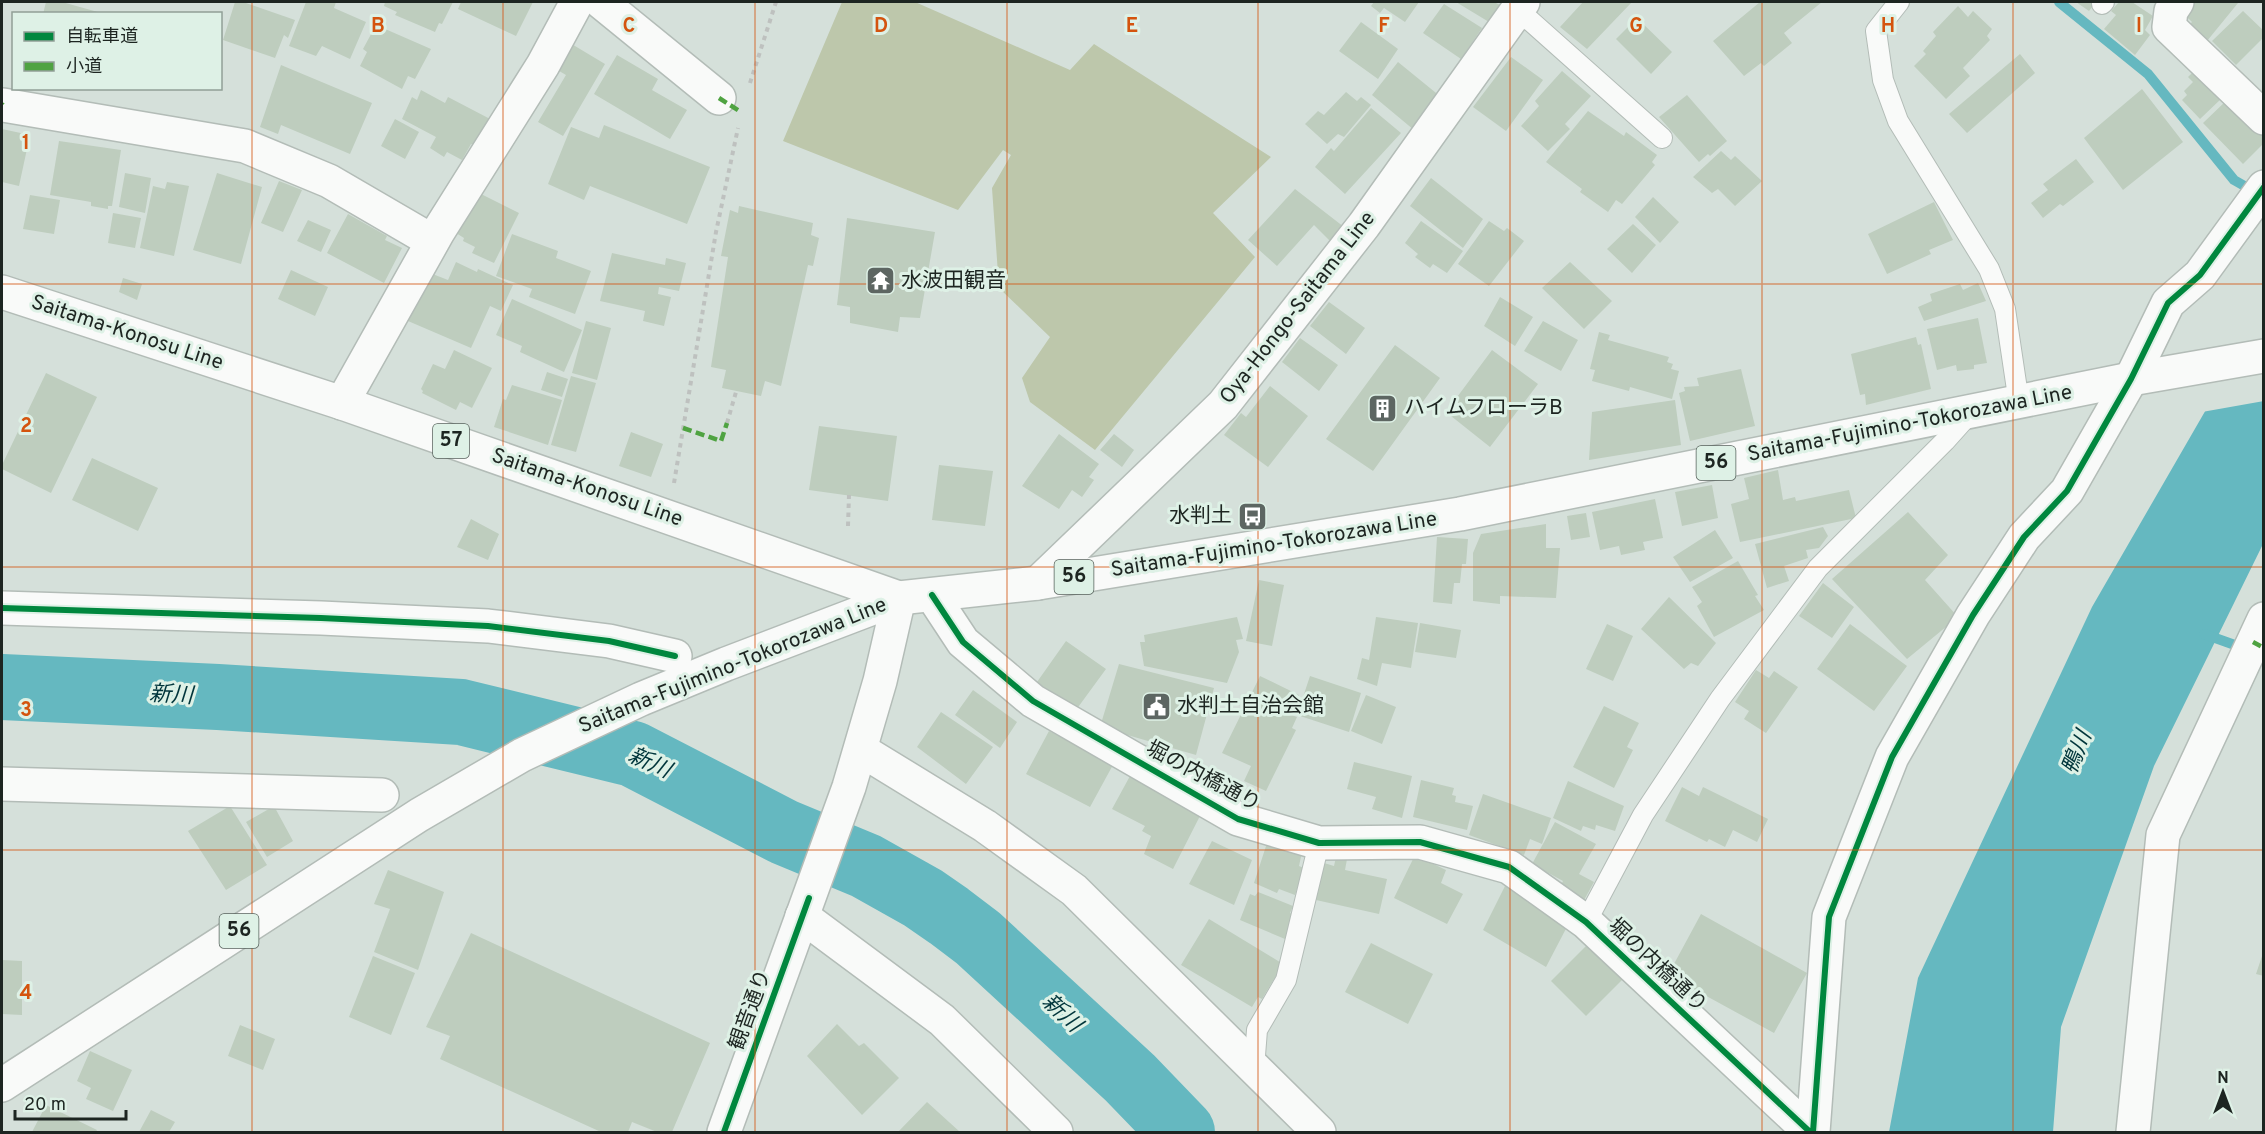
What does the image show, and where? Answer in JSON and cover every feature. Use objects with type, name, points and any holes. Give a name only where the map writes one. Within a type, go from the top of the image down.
[{"type":"street","points":[[342,403],[432,242],[543,65],[577,2]]},
{"type":"street","points":[[601,2],[719,98]]},
{"type":"street","points":[[2177,2],[2171,11],[2169,27],[2264,118]]},
{"type":"street","name":"Oya-Hongo-Saitama Line","points":[[1038,583],[1223,405],[1364,225],[1520,5]]},
{"type":"street","points":[[3,105],[245,146],[329,181],[432,242]]},
{"type":"street","points":[[1812,1132],[1829,917],[1892,757],[1973,615],[2024,537],[2067,491],[2131,379],[2168,303],[2200,275],[2264,187]]},
{"type":"street","name":"Saitama-Konosu Line","points":[[2,292],[342,403],[899,598]]},
{"type":"street","name":"Saitama-Fujimino-Tokorozawa Line","points":[[2,1085],[419,815],[477,780],[531,751],[641,699],[899,598],[1038,583],[1460,514],[2131,379],[2264,356]]},
{"type":"street","name":"堀の内橋通り","points":[[932,594],[963,642],[1033,701],[1238,819],[1319,843],[1420,842],[1509,867],[1586,922],[1812,1132]]},
{"type":"street","name":"観音通り","points":[[724,1132],[849,787],[880,681],[899,598]]},
{"type":"street","points":[[2,609],[321,618],[488,626],[609,640],[675,656]]},
{"type":"street","points":[[2133,1132],[2163,835],[2264,618]]},
{"type":"street","points":[[861,750],[985,826],[1074,890],[1319,1132]]},
{"type":"street","points":[[2,784],[382,795]]},
{"type":"street","points":[[806,907],[942,1020],[1056,1132]]},
{"type":"lane","points":[[1899,2],[1876,32],[1883,80],[1898,121],[1989,269],[2005,309],[2019,403]]},
{"type":"lane","points":[[1520,5],[1662,138]]},
{"type":"lane","points":[[1586,922],[1643,815],[1720,699],[1818,568],[1971,412]]},
{"type":"lane","points":[[1254,1068],[1257,1030],[1286,980],[1319,843]]},
{"type":"path","points":[[668,516],[716,232]]},
{"type":"path","points":[[727,423],[736,393]]},
{"type":"path","points":[[848,526],[849,495]]},
{"type":"green space","points":[[842,2],[915,2],[1070,70],[1094,44],[1271,157],[1213,213],[1255,257],[1095,450],[1030,402],[1022,378],[1050,337],[999,288],[992,188],[1011,155],[1003,150],[958,210],[783,141]]},
{"type":"water","name":"鴨川","points":[[2263,311],[2263,544],[2154,766],[2061,1027],[2053,1132],[1889,1132],[1918,978],[2092,607]]},
{"type":"pier","points":[[2263,311],[2264,401],[2202,412],[2260,312]]},
{"type":"building","points":[[46,2],[62,2],[98,12],[44,12]]},
{"type":"building","points":[[235,2],[243,2],[295,20],[288,38],[284,35],[275,58],[223,40]]},
{"type":"building","points":[[306,2],[336,2],[334,8],[366,22],[350,59],[322,46],[316,56],[289,46]]},
{"type":"building","points":[[385,2],[453,2],[442,24],[439,23],[435,32],[395,15],[397,12],[384,6]]},
{"type":"building","points":[[461,2],[533,2],[516,36],[458,9]]},
{"type":"building","points":[[1374,2],[1419,2],[1405,22],[1384,8],[1380,13],[1371,6]]},
{"type":"building","points":[[1456,2],[1494,2],[1500,5],[1489,22]]},
{"type":"building","points":[[1583,2],[1632,2],[1587,49],[1560,27]]},
{"type":"building","points":[[1760,2],[1822,2],[1784,33],[1792,43],[1764,66],[1761,63],[1744,76],[1713,41]]},
{"type":"building","points":[[2076,2],[2096,2],[2089,11]]},
{"type":"building","points":[[2119,2],[2132,2],[2153,16],[2145,30],[2150,35],[2135,55],[2104,29],[2116,15],[2111,11]]},
{"type":"building","points":[[2193,2],[2238,3],[2207,41],[2189,25],[2192,22],[2182,12]]},
{"type":"building","points":[[1444,4],[1482,28],[1461,59],[1423,33]]},
{"type":"building","points":[[1958,6],[1968,17],[1973,11],[1992,29],[1987,36],[1990,40],[1963,68],[1970,76],[1946,99],[1914,66],[1926,54],[1923,51],[1936,36],[1933,32]]},
{"type":"building","points":[[2243,11],[2264,31],[2264,37],[2236,65],[2212,41]]},
{"type":"building","points":[[1637,18],[1672,52],[1651,74],[1616,39]]},
{"type":"building","points":[[1361,22],[1398,49],[1378,79],[1339,51]]},
{"type":"building","points":[[376,25],[431,49],[415,79],[408,76],[402,89],[360,66],[367,52],[363,49]]},
{"type":"building","points":[[570,43],[605,64],[563,136],[538,122],[566,75],[554,68]]},
{"type":"building","points":[[2020,54],[2035,73],[1967,133],[1949,114]]},
{"type":"building","points":[[617,55],[658,79],[652,90],[687,110],[670,139],[594,94]]},
{"type":"building","points":[[1511,57],[1543,80],[1506,131],[1473,107]]},
{"type":"building","points":[[1398,62],[1441,97],[1414,130],[1372,95]]},
{"type":"building","points":[[281,65],[372,103],[350,154],[281,125],[278,134],[260,127]]},
{"type":"building","points":[[2195,70],[2222,98],[2200,119],[2182,100],[2187,95],[2184,91],[2193,82],[2188,77]]},
{"type":"building","points":[[1562,71],[1591,96],[1565,124],[1570,129],[1548,151],[1521,126],[1539,106],[1535,101]]},
{"type":"building","points":[[2142,89],[2183,142],[2123,190],[2084,138]]},
{"type":"building","points":[[421,90],[445,103],[448,97],[492,120],[478,146],[471,144],[462,160],[447,152],[444,157],[430,148],[436,137],[402,119],[412,97],[417,100]]},
{"type":"building","points":[[1346,92],[1357,101],[1361,97],[1371,105],[1344,137],[1338,134],[1327,144],[1305,124],[1318,111],[1324,115]]},
{"type":"building","points":[[1687,95],[1727,141],[1710,156],[1708,154],[1699,162],[1659,117]]},
{"type":"building","points":[[2228,99],[2264,135],[2264,143],[2243,164],[2203,123]]},
{"type":"building","points":[[1371,108],[1401,133],[1345,194],[1315,167],[1331,148],[1334,151]]},
{"type":"building","points":[[1588,111],[1624,136],[1626,132],[1657,155],[1652,162],[1655,165],[1622,204],[1616,200],[1608,212],[1580,192],[1582,189],[1546,162]]},
{"type":"building","points":[[395,119],[419,132],[405,159],[381,146]]},
{"type":"building","points":[[604,125],[710,167],[687,224],[590,186],[584,200],[548,184],[571,127],[599,138]]},
{"type":"building","points":[[2,129],[30,135],[19,186],[2,182]]},
{"type":"building","points":[[59,141],[121,150],[112,206],[108,206],[108,209],[91,206],[91,202],[50,195]]},
{"type":"building","points":[[1721,151],[1731,160],[1735,156],[1762,181],[1735,206],[1718,189],[1712,193],[1693,177]]},
{"type":"building","points":[[2076,159],[2094,182],[2043,218],[2031,203],[2048,190],[2043,184]]},
{"type":"building","points":[[125,173],[151,178],[145,213],[119,207]]},
{"type":"building","points":[[217,173],[262,187],[241,264],[193,250]]},
{"type":"building","points":[[1431,178],[1483,219],[1463,248],[1410,206]]},
{"type":"building","points":[[279,181],[302,190],[283,232],[261,223]]},
{"type":"building","points":[[167,182],[189,186],[174,256],[140,248],[153,186],[165,189]]},
{"type":"building","points":[[1295,189],[1344,227],[1332,243],[1314,225],[1277,266],[1248,240]]},
{"type":"building","points":[[477,192],[519,213],[494,263],[472,253],[475,247],[463,241],[464,238],[456,233]]},
{"type":"building","points":[[30,195],[60,200],[54,234],[23,229]]},
{"type":"building","points":[[1653,197],[1679,222],[1660,243],[1635,217]]},
{"type":"building","points":[[1934,202],[1953,240],[1929,250],[1931,254],[1887,274],[1868,234]]},
{"type":"building","points":[[739,206],[813,223],[811,235],[819,238],[813,266],[808,265],[781,386],[765,381],[761,396],[722,388],[726,370],[711,367],[728,257],[721,256],[730,210],[738,213]]},
{"type":"building","points":[[113,213],[141,218],[135,248],[108,243]]},
{"type":"building","points":[[348,214],[387,236],[385,240],[402,248],[384,283],[327,253]]},
{"type":"building","points":[[847,218],[935,232],[920,318],[900,317],[898,332],[850,323],[850,307],[837,305]]},
{"type":"building","points":[[308,220],[331,230],[321,252],[297,241]]},
{"type":"building","points":[[1421,221],[1463,251],[1447,273],[1433,264],[1430,268],[1415,257],[1418,254],[1405,243]]},
{"type":"building","points":[[1489,221],[1504,231],[1507,228],[1524,241],[1489,286],[1458,264]]},
{"type":"building","points":[[1633,224],[1656,245],[1632,273],[1607,249]]},
{"type":"building","points":[[512,234],[558,251],[556,258],[591,271],[575,314],[529,297],[532,289],[496,276]]},
{"type":"building","points":[[612,253],[665,265],[666,258],[686,263],[679,291],[659,287],[658,294],[671,297],[664,326],[643,321],[645,311],[600,301]]},
{"type":"building","points":[[456,262],[513,285],[501,311],[490,306],[471,348],[408,321],[430,273],[448,280]]},
{"type":"building","points":[[1570,262],[1612,301],[1584,329],[1542,288]]},
{"type":"building","points":[[291,270],[328,287],[315,316],[278,299]]},
{"type":"building","points":[[123,278],[142,284],[137,300],[119,292]]},
{"type":"building","points":[[1978,283],[1986,301],[1924,321],[1918,307],[1932,301],[1930,294],[1960,284],[1963,290]]},
{"type":"building","points":[[1500,297],[1533,317],[1515,346],[1484,326]]},
{"type":"building","points":[[512,299],[582,330],[564,372],[520,352],[522,346],[496,335]]},
{"type":"building","points":[[1329,302],[1365,328],[1346,354],[1310,326]]},
{"type":"building","points":[[1978,318],[1987,363],[1974,365],[1974,369],[1957,371],[1956,365],[1937,370],[1927,329]]},
{"type":"building","points":[[586,321],[611,328],[597,380],[572,373]]},
{"type":"building","points":[[1543,321],[1578,340],[1561,371],[1524,351]]},
{"type":"building","points":[[1599,332],[1610,335],[1608,340],[1669,357],[1667,362],[1673,364],[1671,369],[1679,371],[1672,399],[1630,387],[1629,391],[1592,381],[1595,370],[1590,369]]},
{"type":"building","points":[[1916,337],[1918,345],[1921,344],[1931,389],[1866,405],[1865,394],[1860,395],[1851,354]]},
{"type":"building","points":[[1300,338],[1338,365],[1319,391],[1282,362]]},
{"type":"building","name":"ハイムフローラB","points":[[1395,345],[1440,378],[1373,471],[1326,439]]},
{"type":"building","points":[[454,350],[492,368],[472,408],[460,402],[456,410],[422,393],[421,389],[433,364],[445,369]]},
{"type":"building","points":[[1492,350],[1538,384],[1490,447],[1446,412]]},
{"type":"building","points":[[1741,369],[1755,426],[1690,441],[1679,393],[1685,391],[1684,387],[1699,386],[1697,378]]},
{"type":"building","points":[[547,372],[568,379],[562,397],[541,390]]},
{"type":"building","points":[[46,373],[97,397],[51,493],[2,469]]},
{"type":"building","points":[[571,376],[596,383],[576,452],[551,445]]},
{"type":"building","points":[[512,385],[562,400],[548,445],[494,427],[503,399],[506,400]]},
{"type":"building","points":[[1270,386],[1308,416],[1268,467],[1224,435],[1241,413],[1246,417]]},
{"type":"building","points":[[1675,400],[1681,445],[1589,460],[1592,412]]},
{"type":"building","points":[[819,426],[897,436],[888,501],[809,490]]},
{"type":"building","points":[[631,432],[663,444],[651,477],[619,466]]},
{"type":"building","points":[[1059,434],[1099,464],[1089,477],[1094,480],[1082,497],[1072,490],[1059,509],[1022,486]]},
{"type":"building","points":[[1114,434],[1134,450],[1122,467],[1100,450]]},
{"type":"building","points":[[92,458],[158,488],[138,531],[72,500]]},
{"type":"building","points":[[939,465],[993,471],[985,526],[932,520]]},
{"type":"building","points":[[1778,470],[1783,500],[1795,497],[1796,501],[1849,490],[1856,518],[1740,542],[1731,504],[1749,499],[1744,478]]},
{"type":"building","points":[[1712,485],[1718,518],[1682,526],[1675,492]]},
{"type":"building","points":[[1655,499],[1663,538],[1643,542],[1645,550],[1621,555],[1619,546],[1600,550],[1592,512]]},
{"type":"building","points":[[1908,512],[1948,555],[1925,580],[1958,617],[1907,659],[1832,579]]},
{"type":"building","points":[[1586,513],[1590,537],[1571,540],[1567,516]]},
{"type":"building","points":[[471,519],[499,534],[488,560],[457,547]]},
{"type":"building","points":[[1546,524],[1546,548],[1560,548],[1556,598],[1500,596],[1500,604],[1473,601],[1473,553],[1481,534]]},
{"type":"building","points":[[1823,527],[1828,536],[1819,548],[1806,550],[1808,558],[1784,566],[1789,581],[1767,588],[1755,544]]},
{"type":"building","points":[[1715,530],[1733,558],[1690,582],[1673,557]]},
{"type":"building","points":[[1437,537],[1468,539],[1466,564],[1462,564],[1460,583],[1454,583],[1452,604],[1433,602]]},
{"type":"building","points":[[1738,561],[1764,610],[1714,637],[1697,606],[1702,602],[1692,587]]},
{"type":"building","points":[[1259,580],[1284,585],[1272,646],[1246,641]]},
{"type":"building","points":[[1823,583],[1854,607],[1832,638],[1799,616]]},
{"type":"building","points":[[1669,597],[1716,643],[1698,666],[1691,663],[1684,669],[1641,629]]},
{"type":"building","points":[[1237,617],[1243,639],[1236,640],[1239,652],[1227,683],[1144,666],[1140,642],[1145,642],[1144,635]]},
{"type":"building","points":[[1376,617],[1418,623],[1411,668],[1382,663],[1377,686],[1357,679],[1362,658],[1369,660]]},
{"type":"building","points":[[1420,623],[1461,630],[1456,658],[1415,652]]},
{"type":"building","points":[[1607,624],[1633,636],[1613,681],[1586,669]]},
{"type":"building","points":[[1850,624],[1907,666],[1874,711],[1817,669]]},
{"type":"building","points":[[1066,641],[1106,669],[1076,710],[1037,682]]},
{"type":"building","points":[[1119,664],[1214,688],[1196,755],[1100,727]]},
{"type":"building","points":[[1756,670],[1769,678],[1774,671],[1798,687],[1766,733],[1744,719],[1749,711],[1735,702]]},
{"type":"building","points":[[1260,676],[1299,695],[1289,714],[1297,717],[1292,728],[1296,730],[1266,791],[1244,781],[1251,766],[1222,753]]},
{"type":"building","points":[[1310,676],[1361,693],[1349,732],[1297,715]]},
{"type":"building","points":[[973,690],[1017,722],[1000,748],[955,715]]},
{"type":"building","points":[[1366,695],[1396,707],[1382,744],[1351,731]]},
{"type":"building","points":[[1604,706],[1639,723],[1627,747],[1633,750],[1614,788],[1573,767]]},
{"type":"building","points":[[941,712],[993,747],[966,784],[917,747]]},
{"type":"building","points":[[1049,731],[1069,741],[1071,738],[1114,763],[1090,807],[1026,774]]},
{"type":"building","points":[[1354,762],[1412,776],[1402,818],[1372,809],[1376,797],[1347,789]]},
{"type":"building","points":[[1130,776],[1202,812],[1173,869],[1144,854],[1151,836],[1142,831],[1145,826],[1112,809]]},
{"type":"building","points":[[1421,780],[1454,788],[1452,795],[1456,796],[1455,802],[1473,806],[1467,830],[1413,817]]},
{"type":"building","points":[[1568,781],[1624,806],[1615,831],[1596,825],[1595,830],[1583,826],[1581,831],[1553,818]]},
{"type":"building","points":[[1682,787],[1699,796],[1703,787],[1768,819],[1757,842],[1733,830],[1725,847],[1709,839],[1707,842],[1665,821]]},
{"type":"building","points":[[1483,794],[1551,818],[1542,844],[1530,839],[1524,855],[1469,835]]},
{"type":"building","points":[[230,806],[267,865],[226,890],[188,831]]},
{"type":"building","points":[[274,806],[293,841],[267,857],[246,822]]},
{"type":"building","points":[[1555,822],[1596,844],[1579,874],[1594,882],[1583,902],[1559,889],[1563,881],[1532,864]]},
{"type":"building","points":[[1212,841],[1252,860],[1234,905],[1189,884]]},
{"type":"building","points":[[1267,843],[1302,852],[1299,866],[1304,868],[1295,895],[1279,889],[1277,893],[1254,883]]},
{"type":"building","points":[[1415,855],[1446,870],[1441,883],[1463,894],[1447,924],[1394,898]]},
{"type":"building","points":[[1336,857],[1347,859],[1345,870],[1387,879],[1379,914],[1316,900],[1324,863],[1334,866]]},
{"type":"building","points":[[388,870],[444,892],[418,970],[374,952],[390,909],[374,904]]},
{"type":"building","points":[[1505,886],[1570,921],[1546,967],[1483,930]]},
{"type":"building","points":[[1258,892],[1293,906],[1290,913],[1294,915],[1285,939],[1240,920],[1250,894],[1255,896]]},
{"type":"building","points":[[1701,914],[1807,973],[1774,1033],[1668,975]]},
{"type":"building","points":[[1209,919],[1283,964],[1262,999],[1258,997],[1252,1007],[1181,965]]},
{"type":"building","points":[[471,933],[710,1043],[672,1132],[657,1132],[632,1122],[628,1132],[601,1132],[440,1059],[450,1036],[426,1027]]},
{"type":"building","points":[[1371,943],[1433,974],[1408,1024],[1345,992]]},
{"type":"building","points":[[1588,944],[1623,979],[1586,1016],[1551,981]]},
{"type":"building","points":[[2264,953],[2264,976],[2256,974]]},
{"type":"building","points":[[373,956],[415,973],[391,1035],[349,1017]]},
{"type":"building","points":[[2,960],[22,961],[22,1015],[2,1014]]},
{"type":"building","points":[[837,1024],[859,1046],[864,1043],[899,1078],[862,1115],[807,1056]]},
{"type":"building","points":[[240,1025],[275,1039],[263,1070],[228,1056]]},
{"type":"building","points":[[90,1051],[132,1070],[113,1111],[86,1099],[91,1088],[77,1081]]},
{"type":"building","points":[[927,1102],[960,1132],[898,1132]]},
{"type":"building","points":[[46,1105],[97,1130],[96,1132],[32,1132]]},
{"type":"building","points":[[151,1110],[175,1122],[169,1132],[139,1132]]},
{"type":"waterway","points":[[2059,2],[2148,74],[2234,180],[2255,192]]},
{"type":"waterway","points":[[2204,634],[2246,649]]},
{"type":"waterway","name":"新川","points":[[2,687],[461,712],[633,754],[784,832],[866,866],[923,898],[978,938],[1130,1078],[1182,1132]]},
{"type":"marked path","points":[[719,98],[741,112]]},
{"type":"marked path","points":[[683,428],[721,441],[727,423]]},
{"type":"marked path","points":[[2253,642],[2264,648]]},
{"type":"cycle path","points":[[1813,1132],[1829,917],[1892,757],[1973,615],[2024,537],[2067,491],[2131,379],[2168,303],[2200,275],[2264,187]]},
{"type":"cycle path","points":[[932,595],[963,642],[1033,701],[1238,819],[1319,843],[1420,842],[1509,867],[1586,922],[1810,1132]]},
{"type":"cycle path","points":[[2,608],[321,618],[488,626],[609,641],[675,656]]},
{"type":"cycle path","points":[[724,1132],[809,898]]},
{"type":"place","name":"水波田観音","points":[[880,281]]},
{"type":"place","name":"ハイムフローラB","points":[[1383,408]]},
{"type":"place","name":"水判土","points":[[1253,516]]},
{"type":"place","name":"水判土自治会館","points":[[1156,706]]}]
